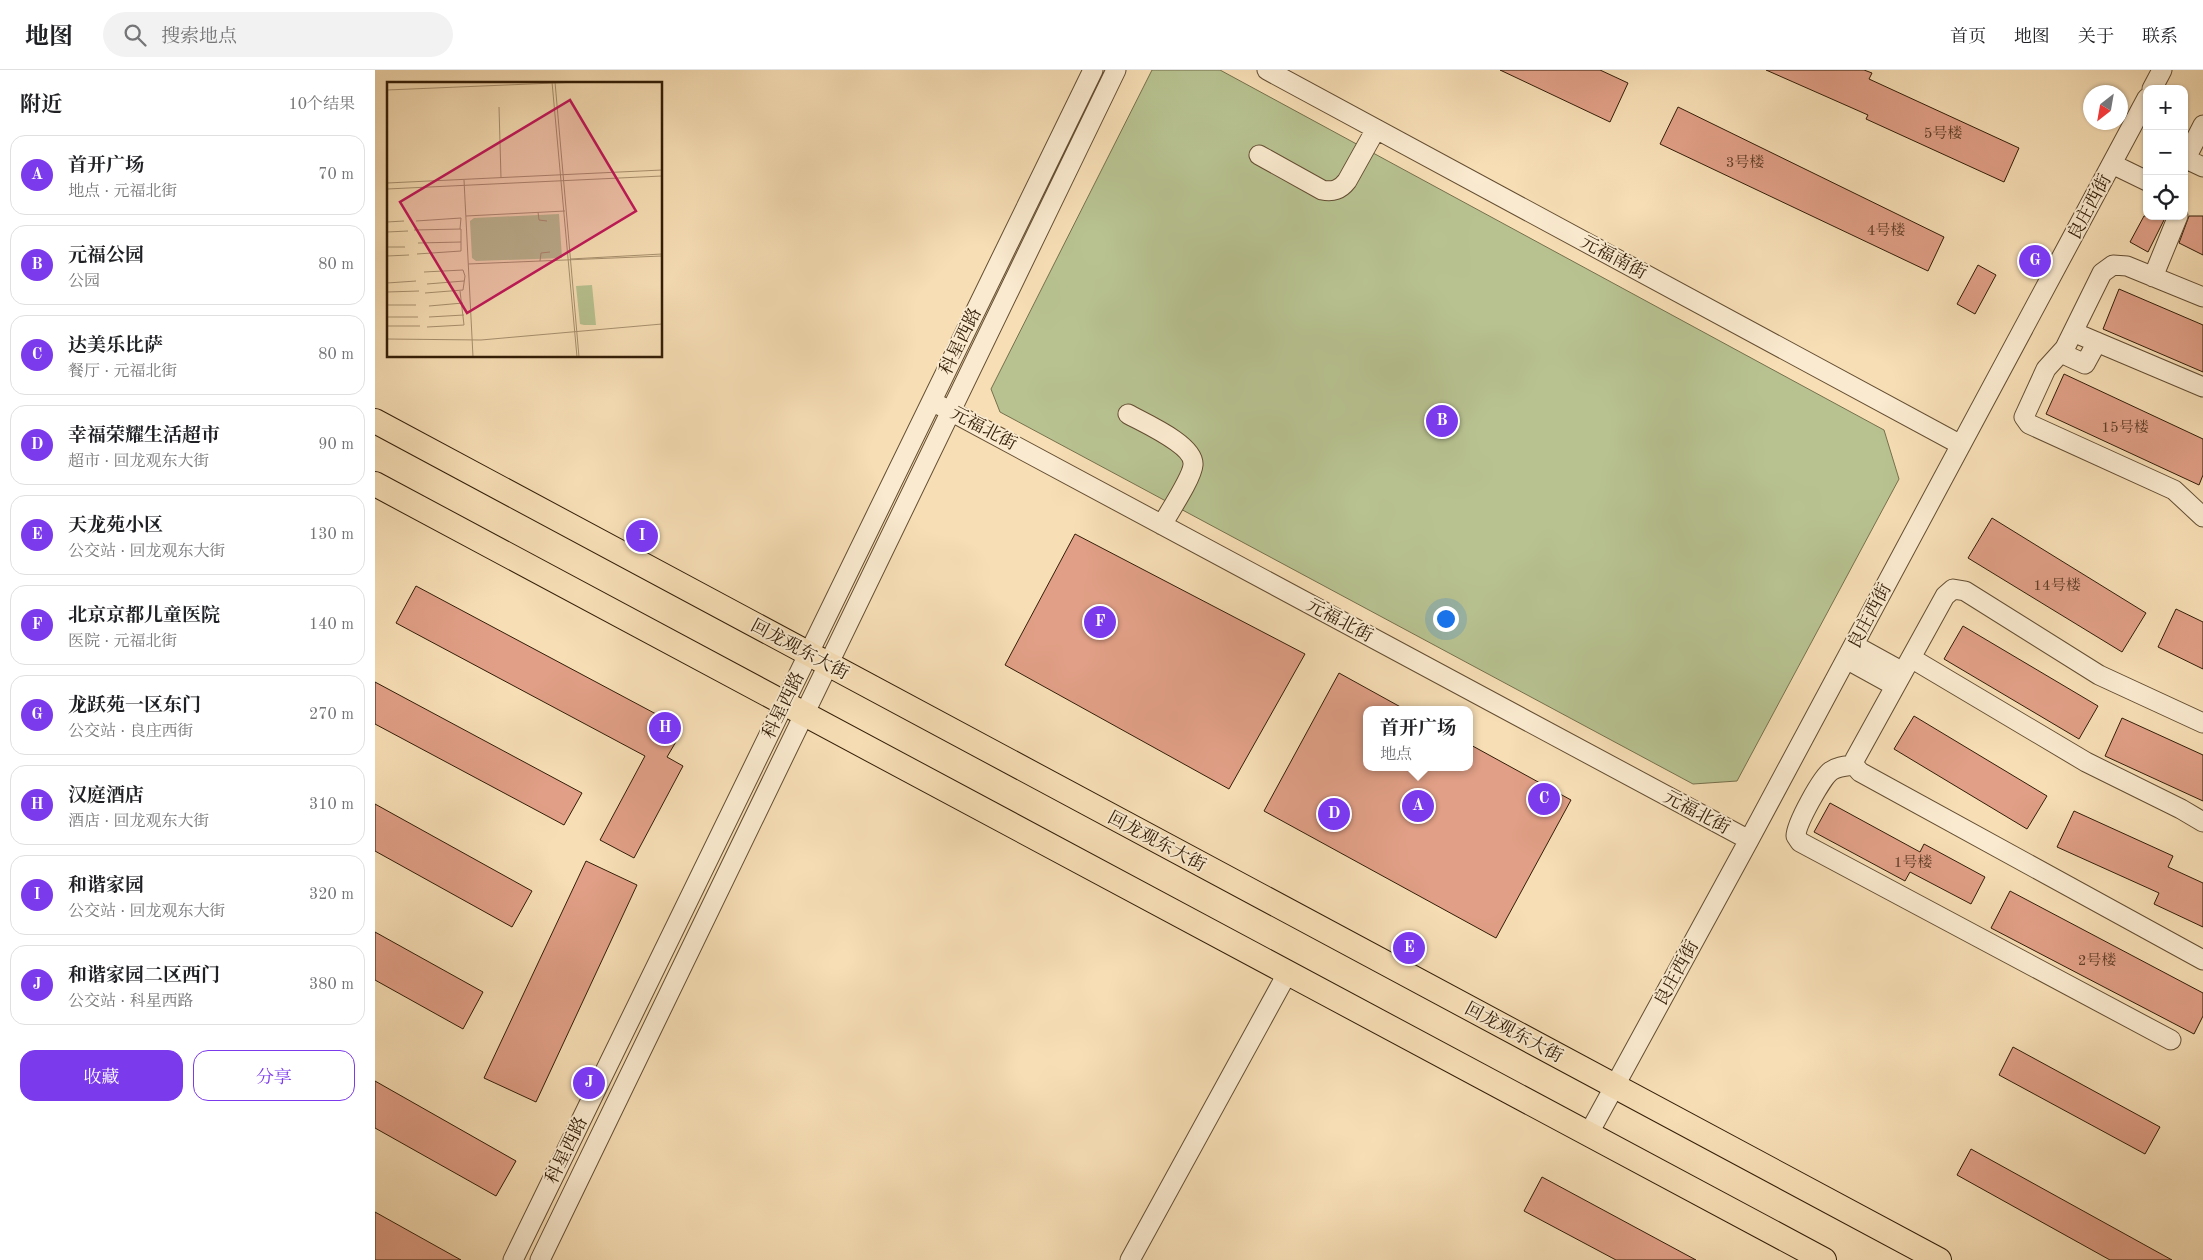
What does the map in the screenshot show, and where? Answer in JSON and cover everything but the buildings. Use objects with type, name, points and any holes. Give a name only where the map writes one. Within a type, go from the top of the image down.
[{"type":"main road","name":"回龙观东大街","points":[[375,421],[1939,1260]]},
{"type":"main road","points":[[375,484],[1824,1260]]},
{"type":"street","name":"科星西路","points":[[818,659],[932,400],[1093,70]]},
{"type":"street","name":"科星西路","points":[[513,1260],[818,659],[951,411],[1116,70]]},
{"type":"street","name":"元福南街","points":[[1267,70],[1961,445]]},
{"type":"street","points":[[2154,85],[2162,70]]},
{"type":"street","name":"良庄西街","points":[[1589,1133],[1749,840],[2143,105]]},
{"type":"street","points":[[2188,155],[2203,125]]},
{"type":"street","points":[[1259,155],[1322,190],[1331,191],[1341,188],[1347,181],[1376,129]]},
{"type":"street","points":[[2114,159],[2143,168]]},
{"type":"street","points":[[2114,159],[2143,178]]},
{"type":"street","points":[[2188,162],[2203,167]]},
{"type":"street","points":[[2153,276],[2176,220]]},
{"type":"street","points":[[2203,297],[2122,265],[2109,267],[2100,278],[2061,353],[2046,369],[2024,414],[2026,422],[2174,490],[2203,516]]},
{"type":"street","points":[[2073,332],[2203,388]]},
{"type":"street","points":[[2061,353],[2085,364],[2097,342]]},
{"type":"street","name":"元福北街","points":[[932,400],[1749,840]]},
{"type":"street","points":[[1128,414],[1184,446],[1192,458],[1191,471],[1162,525]]},
{"type":"street","points":[[1854,765],[1855,759],[1947,593],[1957,588],[2099,675],[2203,723]]},
{"type":"street","points":[[1850,652],[1903,672],[2181,808],[2203,822]]},
{"type":"street","name":"科星西路","points":[[539,1260],[794,708]]},
{"type":"street","points":[[1854,765],[1860,772],[2203,960]]},
{"type":"street","points":[[1854,765],[1837,768],[1825,777],[1797,829],[1796,836],[1800,842],[2171,1040]]},
{"type":"street","points":[[1130,1260],[1287,972]]},
{"type":"green space","points":[[1152,70],[1220,70],[1884,430],[1899,479],[1737,781],[1693,784],[1000,412],[991,389]]},
{"type":"place","name":"龙跃苑一区东门","points":[[2035,261]]},
{"type":"place","name":"元福公园","points":[[1442,421]]},
{"type":"place","name":"和谐家园","points":[[642,536]]},
{"type":"place","name":"北京京都儿童医院","points":[[1100,622]]},
{"type":"place","name":"汉庭酒店","points":[[665,728]]},
{"type":"place","name":"达美乐比萨","points":[[1544,799]]},
{"type":"place","name":"首开广场","points":[[1418,806]]},
{"type":"place","name":"幸福荣耀生活超市","points":[[1334,814]]},
{"type":"place","name":"天龙苑小区","points":[[1409,948]]},
{"type":"place","name":"和谐家园二区西门","points":[[589,1083]]}]
